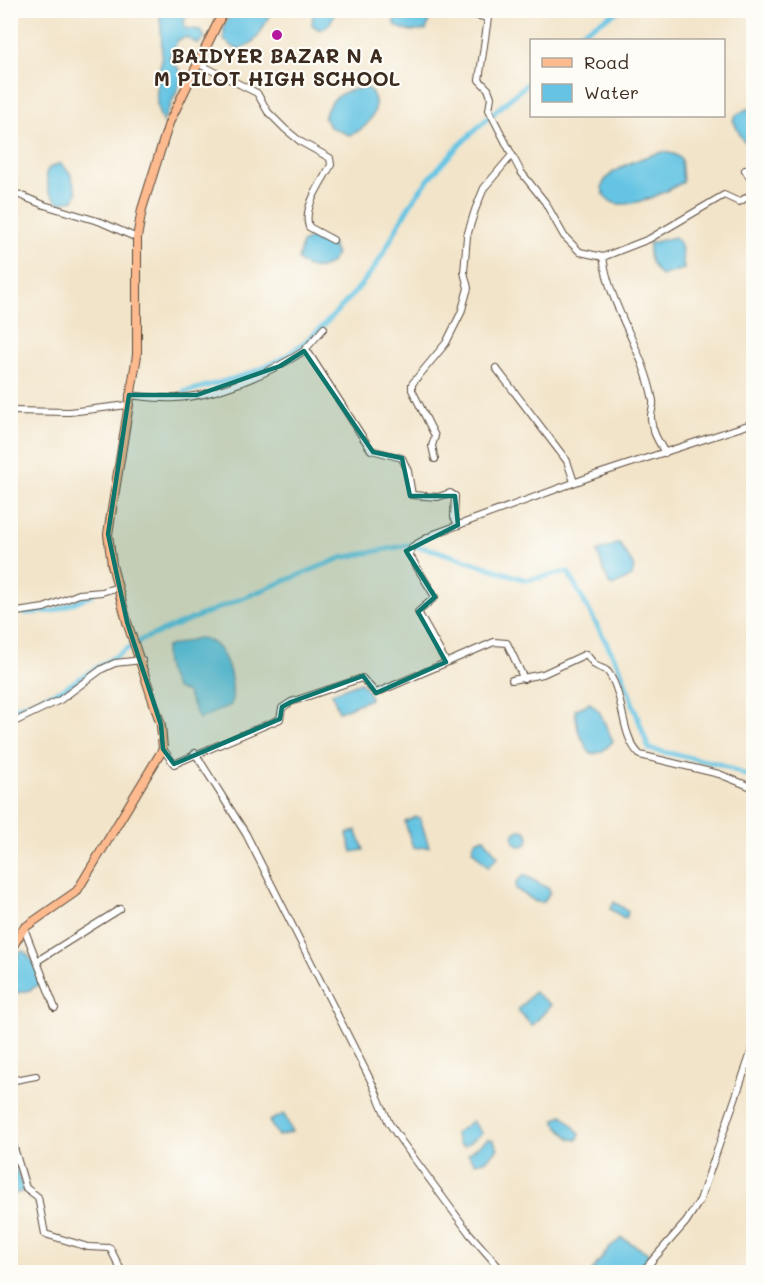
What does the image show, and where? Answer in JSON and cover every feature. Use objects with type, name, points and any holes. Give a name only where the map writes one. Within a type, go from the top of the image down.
[{"type":"main road","points":[[11,950],[24,928],[77,891],[163,749],[161,725],[127,622],[108,534],[136,355],[137,238],[142,209],[169,123],[224,10]]},
{"type":"street","points":[[454,10],[488,18],[479,80],[491,97],[489,110],[521,172],[545,201],[564,237],[580,252],[603,257],[649,239],[724,195],[739,202],[753,193]]},
{"type":"street","points":[[199,64],[257,93],[268,112],[285,129],[301,142],[330,158],[332,165],[310,207],[307,220],[309,227],[333,240]]},
{"type":"street","points":[[435,459],[432,446],[435,436],[412,390],[412,384],[446,343],[461,313],[468,288],[464,272],[467,236],[475,210],[484,188],[512,155]]},
{"type":"street","points":[[745,170],[753,184]]},
{"type":"street","points":[[10,191],[44,205],[101,222],[137,238]]},
{"type":"street","points":[[603,257],[612,299],[636,350],[654,403],[651,418],[654,432],[665,453]]},
{"type":"street","points":[[129,395],[178,398],[196,395],[280,366],[304,351],[324,328]]},
{"type":"street","points":[[304,351],[316,363],[371,450],[402,458],[408,471],[412,495],[438,497],[450,493],[455,496],[454,517],[458,525]]},
{"type":"street","points":[[496,368],[567,461],[574,483]]},
{"type":"street","points":[[10,411],[69,412],[128,405]]},
{"type":"street","points":[[446,662],[418,612],[435,597],[409,554],[413,546],[458,525],[574,483],[753,423]]},
{"type":"street","points":[[10,613],[44,608],[79,594],[102,592],[118,587]]},
{"type":"street","points":[[163,749],[174,764],[195,753],[280,719],[282,708],[291,702],[362,678],[376,693],[471,650],[504,641],[524,679]]},
{"type":"street","points":[[512,680],[543,674],[586,654],[594,664],[605,667],[610,674],[623,707],[633,748],[640,755],[719,774],[753,789]]},
{"type":"street","points":[[10,724],[60,700],[102,669],[115,663],[141,659]]},
{"type":"street","points":[[195,753],[246,834],[372,1083],[389,1123],[455,1215],[503,1272]]},
{"type":"street","points":[[37,961],[120,909]]},
{"type":"street","points":[[24,928],[55,1008]]},
{"type":"street","points":[[642,1272],[686,1222],[700,1200],[753,1044]]},
{"type":"street","points":[[10,1081],[36,1076]]},
{"type":"street","points":[[10,1134],[26,1188],[38,1197],[45,1234],[88,1247],[111,1248],[122,1272]]},
{"type":"highlighted area","points":[[304,351],[373,452],[402,458],[410,496],[455,496],[458,525],[406,551],[435,597],[418,612],[446,662],[376,693],[363,676],[291,702],[282,707],[280,719],[174,764],[163,749],[161,725],[127,622],[108,534],[129,395],[197,395],[280,366]]},
{"type":"water","points":[[313,10],[336,11],[329,25],[320,30],[312,25]]},
{"type":"water","points":[[395,10],[432,11],[426,30],[413,31],[401,29],[394,24]]},
{"type":"water","points":[[165,11],[192,11],[192,14],[184,19],[185,28],[200,30],[205,37],[198,44],[186,37],[178,40],[169,58],[184,75],[163,122],[158,107],[157,92],[162,50],[160,17]]},
{"type":"water","points":[[232,11],[271,11],[254,41],[236,49],[224,40],[224,26]]},
{"type":"water","points":[[368,88],[373,95],[375,109],[363,128],[349,135],[330,127],[324,118],[330,104],[346,92]]},
{"type":"water","points":[[747,109],[754,109],[753,142],[748,144],[742,139],[733,120],[736,115]]},
{"type":"water","points":[[663,152],[674,154],[681,159],[683,182],[637,202],[614,203],[606,198],[602,187],[611,174],[628,164]]},
{"type":"water","points":[[60,163],[70,173],[77,192],[74,200],[59,203],[49,192],[46,173],[49,168]]},
{"type":"water","points":[[313,237],[331,242],[336,254],[325,267],[308,267],[298,260],[302,243]]},
{"type":"water","points":[[675,237],[681,245],[684,269],[661,276],[651,261],[650,243]]},
{"type":"water","points":[[619,543],[634,566],[632,576],[613,586],[609,584],[597,552]]},
{"type":"water","points":[[198,638],[208,640],[222,654],[227,663],[232,685],[231,705],[199,719],[187,693],[176,689],[165,658],[166,647]]},
{"type":"water","points":[[361,682],[370,695],[370,699],[339,712],[332,693]]},
{"type":"water","points":[[590,703],[599,711],[613,741],[604,750],[591,754],[578,730],[575,710]]},
{"type":"water","points":[[416,817],[420,818],[429,847],[413,848],[405,822]]},
{"type":"water","points":[[356,830],[364,850],[352,852],[347,834]]},
{"type":"water","points":[[518,830],[524,830],[529,838],[527,844],[518,846],[513,841],[513,835]]},
{"type":"water","points":[[484,838],[498,857],[488,867],[472,850],[475,841]]},
{"type":"water","points":[[524,875],[549,889],[550,892],[544,902],[536,902],[516,889],[516,882]]},
{"type":"water","points":[[614,902],[628,911],[627,917],[624,918],[610,909]]},
{"type":"water","points":[[24,951],[38,967],[40,984],[30,990],[11,994],[11,969],[20,952]]},
{"type":"water","points":[[534,992],[551,1005],[532,1026],[518,1010]]},
{"type":"water","points":[[284,1114],[292,1132],[278,1136],[269,1121]]},
{"type":"water","points":[[563,1115],[580,1134],[577,1140],[571,1139],[555,1123],[556,1119]]},
{"type":"water","points":[[472,1121],[482,1133],[465,1146],[460,1145],[455,1134]]},
{"type":"water","points":[[488,1139],[493,1140],[498,1149],[485,1161],[475,1163],[468,1154]]},
{"type":"water","points":[[11,1167],[16,1168],[24,1191],[11,1195]]},
{"type":"water","points":[[622,1238],[648,1253],[649,1261],[640,1272],[591,1272],[610,1247]]},
{"type":"waterway","points":[[570,39],[620,10]]},
{"type":"waterway","points":[[184,392],[237,378],[263,368],[287,355],[312,335],[340,308],[376,265],[408,207],[430,177],[472,133],[530,82]]},
{"type":"waterway","points":[[10,710],[63,689],[143,639],[341,558],[409,545],[434,550],[526,580],[568,572],[620,668],[649,749],[720,764],[754,779]]},
{"type":"waterway","points":[[24,613],[54,611],[92,595]]},
{"type":"place","name":"BAIDYER BAZAR N A M PILOT HIGH SCHOOL","points":[[277,35]]}]
